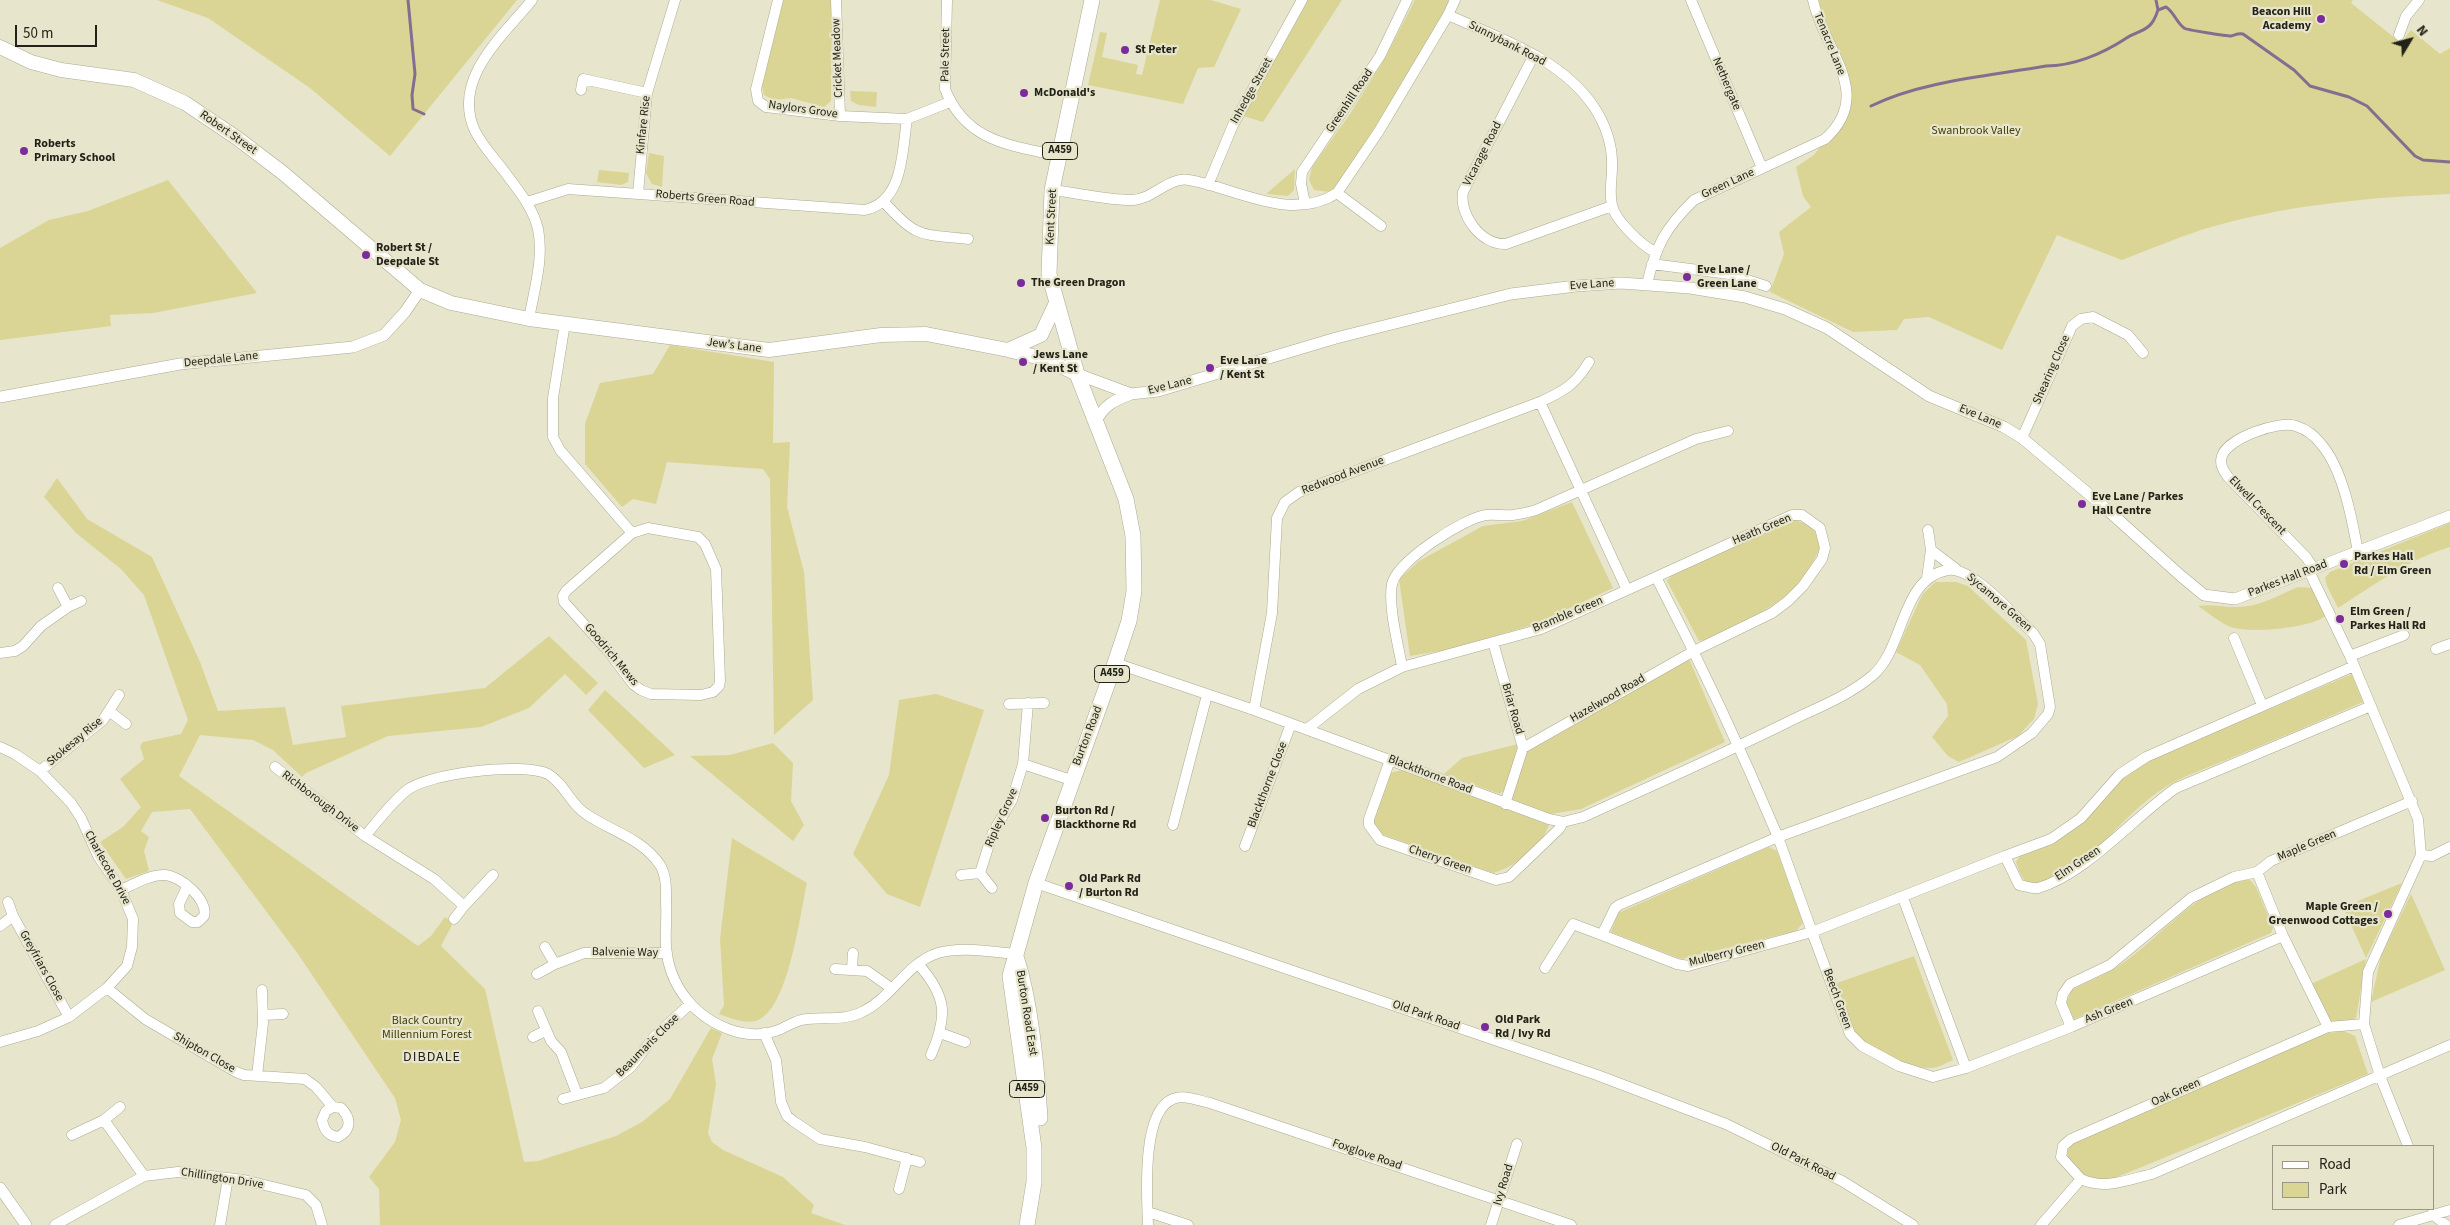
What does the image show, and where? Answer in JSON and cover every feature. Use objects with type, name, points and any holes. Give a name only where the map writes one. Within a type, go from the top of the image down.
[{"type":"main road","name":"Kent Street","points":[[1077,374],[1049,274],[1052,190],[1092,0]]},
{"type":"main road","name":"Robert Street","points":[[0,47],[31,62],[61,70],[134,80],[185,103],[237,138],[283,173],[420,290]]},
{"type":"main road","name":"Jew's Lane","points":[[420,290],[451,303],[529,319],[768,350],[881,335],[926,334],[1008,350],[1045,360],[1077,374]]},
{"type":"main road","points":[[1008,350],[1041,335],[1056,303]]},
{"type":"main road","name":"Burton Road","points":[[1015,954],[1036,883],[1071,780],[1129,621],[1134,591],[1133,536],[1126,499],[1077,374]]},
{"type":"main road","name":"Burton Road East","points":[[1015,954],[1010,976],[1034,1148],[1034,1182],[1027,1225]]},
{"type":"main road","name":"Burton Road East","points":[[1015,954],[1022,975],[1038,1093],[1043,1165],[1037,1225]]},
{"type":"street","points":[[529,319],[541,256],[537,227],[527,202],[475,130],[469,100],[473,77],[486,56],[532,0]]},
{"type":"street","name":"Kinfare Rise","points":[[638,194],[647,93],[675,0]]},
{"type":"street","name":"Naylors Grove","points":[[778,0],[756,89],[758,101],[766,107],[840,116],[907,118],[950,102]]},
{"type":"street","name":"Cricket Meadow","points":[[836,0],[840,116]]},
{"type":"street","name":"Pale Street","points":[[947,0],[945,89],[950,102],[964,121],[981,134],[998,142],[1059,156]]},
{"type":"street","name":"Inhedge Street","points":[[1208,185],[1233,125],[1302,0]]},
{"type":"street","name":"Greenhill Road","points":[[1306,203],[1301,184],[1302,172],[1380,56],[1407,0]]},
{"type":"street","points":[[1052,190],[1133,200],[1186,179],[1257,200],[1282,204],[1326,200],[1337,193],[1379,131],[1448,15],[1454,0]]},
{"type":"street","name":"Nethergate","points":[[1690,0],[1762,168]]},
{"type":"street","name":"Tenacre Lane","points":[[1813,0],[1816,14],[1842,74],[1847,92],[1847,105],[1843,116]]},
{"type":"street","points":[[2399,35],[2406,16],[2419,0]]},
{"type":"street","name":"Sunnybank Road","points":[[1448,15],[1534,55],[1576,86],[1594,106],[1605,128],[1611,148],[1610,188],[1612,206]]},
{"type":"street","name":"Vicarage Road","points":[[1534,55],[1463,192],[1462,203],[1465,215],[1488,241],[1506,244],[1612,206]]},
{"type":"street","points":[[582,90],[583,79],[647,93]]},
{"type":"street","name":"Green Lane","points":[[1647,284],[1655,252],[1678,216],[1694,200],[1824,139],[1837,127],[1843,116]]},
{"type":"street","points":[[907,118],[897,183],[884,202],[904,225],[921,235],[968,239]]},
{"type":"street","name":"Roberts Green Road","points":[[527,202],[568,189],[858,211],[872,209],[884,202]]},
{"type":"street","points":[[1337,193],[1381,226]]},
{"type":"street","points":[[1612,206],[1615,213],[1632,233],[1655,252]]},
{"type":"street","points":[[1652,264],[1730,274],[1766,286]]},
{"type":"street","name":"Eve Lane","points":[[1077,374],[1131,394],[1158,391],[1336,338],[1495,297],[1576,286],[1647,284],[1690,288],[1745,297],[1786,309],[1827,328],[1928,396],[2004,427],[2022,438],[2072,479]]},
{"type":"street","name":"Deepdale Lane","points":[[0,397],[180,364],[352,347],[384,335],[405,312],[420,290]]},
{"type":"street","name":"Shearing Close","points":[[2022,438],[2072,326],[2081,318],[2093,317],[2128,335],[2143,353]]},
{"type":"street","points":[[565,323],[553,398],[553,437],[560,450],[632,533]]},
{"type":"street","name":"Redwood Avenue","points":[[1254,710],[1272,613],[1277,518],[1285,502],[1299,492],[1540,402],[1565,390],[1579,378],[1589,362]]},
{"type":"street","points":[[1095,423],[1101,411],[1110,402],[1131,394]]},
{"type":"street","points":[[1540,402],[1627,590]]},
{"type":"street","name":"Elwell Crescent","points":[[2312,570],[2306,557],[2228,477],[2221,467],[2222,457],[2227,448],[2251,433],[2283,424],[2296,426],[2311,434],[2322,445],[2348,499],[2358,552]]},
{"type":"street","points":[[1402,668],[1391,596],[1392,581],[1403,565],[1431,544],[1485,515],[1514,515],[1536,510],[1696,439],[1728,431]]},
{"type":"street","name":"Parkes Hall Road","points":[[2072,479],[2180,576],[2204,595],[2235,599],[2450,516]]},
{"type":"street","name":"Heath Green","points":[[1627,590],[1792,515],[1802,515],[1820,528],[1826,548],[1822,558],[1803,586],[1788,601],[1772,613],[1694,651]]},
{"type":"street","name":"Goodrich Mews","points":[[648,528],[687,534],[698,537],[710,552],[716,569],[720,681],[719,686],[713,692],[700,695],[651,694],[641,690],[633,684],[608,651],[564,602],[563,596],[566,591],[632,533],[648,528]]},
{"type":"street","points":[[1563,822],[1583,817],[1739,746],[1856,688],[1874,675],[1886,660],[1916,591],[1927,578],[1931,550],[1928,530]]},
{"type":"street","points":[[1931,550],[1956,569]]},
{"type":"street","name":"Sycamore Green","points":[[1778,837],[1997,757],[2032,733],[2048,714],[2050,706],[2040,644],[2033,633],[1975,579],[1956,569],[1936,573],[1927,578]]},
{"type":"street","points":[[2312,570],[2412,801],[2421,833],[2421,855],[2368,972],[2364,1024],[2380,1076],[2408,1145]]},
{"type":"street","points":[[1656,577],[1739,746],[1778,837],[1812,932],[2051,839],[2081,818],[2120,774],[2146,757],[2262,705],[2404,635]]},
{"type":"street","points":[[58,588],[68,607]]},
{"type":"street","name":"Bramble Green","points":[[1308,729],[1358,689],[1402,668],[1541,629],[1627,590]]},
{"type":"street","points":[[0,653],[15,651],[23,646],[41,626],[68,607],[81,601]]},
{"type":"street","points":[[2234,638],[2262,705]]},
{"type":"street","name":"Briar Road","points":[[1493,642],[1523,748],[1506,804]]},
{"type":"street","points":[[2436,649],[2450,644]]},
{"type":"street","name":"Hazelwood Road","points":[[1523,748],[1694,651]]},
{"type":"street","name":"Blackthorne Road","points":[[1115,663],[1308,729],[1506,804],[1563,822]]},
{"type":"street","name":"Stokesay Rise","points":[[40,771],[103,720],[119,695]]},
{"type":"street","points":[[1173,825],[1207,695]]},
{"type":"street","name":"Ripley Grove","points":[[980,873],[993,832],[1012,800],[1023,764],[1028,703]]},
{"type":"street","points":[[1009,704],[1044,704]]},
{"type":"street","name":"Elm Green","points":[[2005,856],[2019,885],[2036,889],[2062,877],[2093,856],[2151,805],[2176,788],[2371,706]]},
{"type":"street","name":"Stokesay Rise","points":[[109,711],[126,724]]},
{"type":"street","name":"Blackthorne Close","points":[[1245,846],[1291,724]]},
{"type":"street","name":"Charlecote Drive","points":[[0,747],[15,754],[40,771],[71,803],[81,818],[98,856],[121,890],[133,919],[132,947],[127,966],[107,988],[69,1017],[38,1031],[0,1042]]},
{"type":"street","name":"Cherry Green","points":[[1390,760],[1369,819],[1369,825],[1380,840],[1496,880],[1509,876],[1559,829],[1563,822]]},
{"type":"street","points":[[1023,764],[1071,780]]},
{"type":"street","name":"Richborough Drive","points":[[275,767],[366,836],[434,879],[464,906]]},
{"type":"street","name":"Richborough Drive","points":[[366,836],[407,789],[428,780],[443,776],[528,769],[547,774],[563,786],[578,808],[635,841],[661,866],[665,880],[667,953],[669,968],[677,987],[690,1004],[713,1022],[734,1031],[775,1032],[801,1020],[852,1016],[865,1011],[918,964],[937,953],[959,950],[1015,954]]},
{"type":"street","name":"Maple Green","points":[[2257,872],[2271,861],[2412,801]]},
{"type":"street","points":[[1602,935],[1615,908],[1778,837]]},
{"type":"street","points":[[2421,855],[2432,856],[2450,847]]},
{"type":"street","points":[[2257,872],[2283,936],[2328,1027],[2364,1024]]},
{"type":"street","name":"Ash Green","points":[[2257,872],[2234,877],[2191,898],[2110,965],[2070,984],[2061,1003],[2071,1027],[2283,936]]},
{"type":"street","points":[[961,875],[980,873],[992,888]]},
{"type":"street","points":[[121,890],[147,878],[164,875],[171,876],[187,887]]},
{"type":"street","points":[[454,919],[492,875]]},
{"type":"street","name":"Old Park Road","points":[[1036,883],[1597,1075],[1726,1124],[1842,1181],[1913,1225]]},
{"type":"street","points":[[1903,898],[1966,1068]]},
{"type":"street","name":"Greyfriars Close","points":[[8,902],[13,916],[69,1017]]},
{"type":"street","name":"Greyfriars Close","points":[[0,926],[13,916]]},
{"type":"street","name":"Mulberry Green","points":[[1544,968],[1573,924],[1676,964],[1688,966],[1812,932]]},
{"type":"street","name":"Beech Green","points":[[1812,932],[1854,1041],[1920,1074],[1933,1077],[1966,1068],[2071,1027]]},
{"type":"street","points":[[545,947],[555,964]]},
{"type":"street","name":"Balvenie Way","points":[[538,974],[555,964],[584,953],[667,953]]},
{"type":"street","points":[[852,968],[853,953]]},
{"type":"street","points":[[918,964],[928,975],[941,997],[943,1017],[940,1033],[931,1055]]},
{"type":"street","points":[[835,969],[852,968],[867,971],[891,988]]},
{"type":"street","name":"Shipton Close","points":[[107,988],[153,1024],[236,1072],[257,1076],[305,1079],[316,1087],[333,1107]]},
{"type":"street","points":[[257,1076],[263,1015],[262,990]]},
{"type":"street","name":"Beaumaris Close","points":[[563,1099],[604,1088],[631,1067],[653,1038],[690,1004]]},
{"type":"street","points":[[538,1011],[545,1031],[560,1052],[577,1094]]},
{"type":"street","points":[[263,1015],[283,1014]]},
{"type":"street","name":"Oak Green","points":[[2081,1179],[2061,1157],[2063,1146],[2071,1139],[2328,1027]]},
{"type":"street","points":[[533,1037],[545,1031]]},
{"type":"street","points":[[764,1033],[776,1060],[781,1102],[787,1116],[793,1121],[820,1139],[865,1147],[920,1162]]},
{"type":"street","points":[[940,1033],[965,1042]]},
{"type":"street","points":[[2040,1225],[2081,1179],[2093,1184],[2111,1184],[2152,1174],[2450,1045]]},
{"type":"street","name":"Foxglove Road","points":[[1148,1212],[1147,1160],[1158,1111],[1172,1099],[1181,1097],[1210,1103],[1571,1225]]},
{"type":"street","points":[[72,1135],[104,1120],[120,1108]]},
{"type":"street","points":[[104,1120],[144,1176]]},
{"type":"street","name":"Ivy Road","points":[[1491,1225],[1517,1144]]},
{"type":"street","points":[[898,1189],[906,1158]]},
{"type":"street","name":"Chillington Drive","points":[[55,1225],[144,1176],[178,1172],[228,1178],[306,1195],[316,1205],[322,1225]]},
{"type":"street","points":[[220,1225],[228,1178]]},
{"type":"street","points":[[0,1188],[26,1225]]},
{"type":"street","points":[[2399,1225],[2431,1212],[2450,1210]]},
{"type":"street","points":[[1148,1225],[1148,1212],[1188,1225]]},
{"type":"street","points":[[2431,1212],[2446,1225]]},
{"type":"green space","points":[[157,0],[517,0],[390,156],[310,88],[208,18]]},
{"type":"green space","points":[[783,0],[832,0],[831,101],[824,107],[791,98],[774,100],[764,95],[762,86]]},
{"type":"green space","points":[[1160,0],[1211,0],[1241,9],[1214,67],[1198,68],[1183,104],[1088,85],[1100,32],[1107,33],[1102,57],[1138,65],[1136,74],[1142,75]]},
{"type":"green space","points":[[1306,0],[1342,0],[1263,122],[1243,116]]},
{"type":"green space","points":[[1415,0],[1448,0],[1449,2],[1430,37],[1338,187],[1330,192],[1314,190],[1309,180],[1312,167],[1350,114],[1385,58]]},
{"type":"green space","name":"Swanbrook Valley","points":[[1813,0],[2353,0],[2351,3],[2401,43],[2411,30],[2440,54],[2450,48],[2450,194],[2356,200],[2261,215],[2201,230],[2122,260],[2057,235],[2002,350],[1929,317],[1904,319],[1897,330],[1853,332],[1770,292],[1784,254],[1779,232],[1811,207],[1803,196],[1796,167],[1814,155],[1843,116],[1847,92]]},
{"type":"green space","points":[[850,91],[877,92],[876,107],[859,105],[851,101]]},
{"type":"green space","points":[[649,153],[664,156],[662,187],[652,184],[646,173]]},
{"type":"green space","points":[[1295,169],[1294,190],[1288,196],[1266,194]]},
{"type":"green space","points":[[599,170],[629,173],[628,182],[621,185],[597,182]]},
{"type":"green space","points":[[168,180],[257,293],[153,313],[110,315],[111,326],[0,340],[0,248],[49,220],[88,211]]},
{"type":"green space","points":[[670,345],[774,362],[773,443],[790,442],[787,507],[804,572],[813,700],[774,735],[770,479],[763,469],[667,462],[656,504],[633,499],[622,507],[585,464],[585,424],[600,383],[653,374]]},
{"type":"green space","name":"Black Country Millennium Forest","points":[[57,478],[87,519],[152,557],[200,662],[218,711],[285,707],[293,745],[346,737],[341,706],[485,688],[549,636],[598,683],[586,695],[565,674],[529,708],[481,727],[388,736],[306,773],[302,777],[273,750],[253,740],[200,735],[179,776],[418,946],[431,936],[445,917],[453,923],[441,946],[485,989],[524,1162],[538,1161],[616,1136],[642,1122],[670,1099],[711,1028],[722,1033],[712,1059],[716,1084],[708,1133],[712,1142],[723,1150],[783,1177],[814,1205],[811,1213],[845,1225],[380,1225],[379,1189],[369,1177],[395,1142],[401,1120],[395,1098],[298,954],[190,809],[152,812],[141,831],[149,837],[144,851],[149,871],[126,879],[100,842],[123,827],[141,807],[120,779],[144,759],[140,746],[143,742],[181,734],[188,720],[144,595],[121,569],[76,533],[44,497]]},
{"type":"green space","points":[[1572,502],[1613,588],[1535,624],[1452,649],[1410,656],[1399,579],[1419,561],[1483,526],[1522,521]]},
{"type":"green space","points":[[1794,520],[1804,523],[1811,528],[1821,544],[1807,572],[1788,593],[1765,610],[1719,635],[1699,641],[1667,581],[1673,574]]},
{"type":"green space","points":[[2450,523],[2450,547],[2420,558],[2338,608],[2325,578],[2330,572]]},
{"type":"green space","points":[[1935,582],[1956,582],[1968,586],[2026,640],[2038,704],[2034,719],[2018,736],[1959,762],[1948,756],[1932,737],[1948,716],[1947,704],[1920,665],[1896,652],[1922,595]]},
{"type":"green space","points":[[2298,587],[2312,588],[2326,616],[2307,624],[2255,630],[2234,628],[2198,606],[2251,606]]},
{"type":"green space","points":[[1689,659],[1725,742],[1581,809],[1551,814],[1511,799],[1527,752]]},
{"type":"green space","points":[[2352,674],[2363,702],[2172,783],[2148,800],[2104,842],[2073,867],[2056,877],[2037,884],[2029,883],[2023,878],[2016,862],[2020,856],[2055,843],[2083,819],[2117,783],[2147,761]]},
{"type":"green space","points":[[605,690],[675,755],[644,768],[588,710]]},
{"type":"green space","points":[[936,694],[984,710],[920,907],[887,894],[853,854],[889,775],[899,700]]},
{"type":"green space","points":[[773,743],[793,763],[791,801],[804,825],[793,841],[690,756],[730,755]]},
{"type":"green space","points":[[1518,744],[1507,787],[1500,794],[1444,774],[1462,758]]},
{"type":"green space","points":[[1402,770],[1549,825],[1540,842],[1526,855],[1510,866],[1493,873],[1381,834],[1375,828],[1374,820],[1390,773]]},
{"type":"green space","points":[[732,838],[807,883],[792,957],[779,996],[770,1010],[760,1019],[750,1022],[739,1021],[719,1014],[724,1005],[720,939]]},
{"type":"green space","points":[[1769,847],[1777,851],[1803,923],[1796,931],[1681,959],[1611,932],[1618,913]]},
{"type":"green space","points":[[2249,879],[2256,887],[2273,928],[2271,933],[2072,1020],[2065,1005],[2072,990],[2117,967],[2194,904],[2211,893],[2229,884]]},
{"type":"green space","points":[[2402,883],[2366,958],[2343,907]]},
{"type":"green space","points":[[2411,894],[2445,970],[2371,1002],[2381,956]]},
{"type":"green space","points":[[1914,956],[1953,1060],[1934,1068],[1923,1068],[1900,1061],[1877,1050],[1859,1037],[1854,1031],[1844,1007],[1837,983]]},
{"type":"green space","points":[[2366,959],[2356,1018],[2344,1023],[2327,1022],[2311,984]]},
{"type":"green space","points":[[2344,1031],[2355,1036],[2368,1074],[2110,1180],[2086,1178],[2069,1161],[2067,1152],[2071,1144],[2322,1034]]},
{"type":"waterway","points":[[408,0],[415,74],[412,95],[413,109],[424,114]]},
{"type":"waterway","points":[[2156,0],[2158,10]]},
{"type":"waterway","points":[[1871,106],[1934,85],[1979,76],[2066,64],[2087,58],[2107,50],[2146,28],[2154,21],[2158,10],[2166,7],[2181,26],[2186,29],[2228,36],[2243,34],[2294,70],[2310,86],[2349,97],[2367,106],[2415,156],[2423,160],[2450,162]]},
{"type":"place","name":"Beacon Hill Academy","points":[[2321,19]]},
{"type":"place","name":"St Peter","points":[[1125,50]]},
{"type":"place","name":"McDonald's","points":[[1024,93]]},
{"type":"place","name":"Roberts Primary School","points":[[24,151]]},
{"type":"place","name":"Robert St / Deepdale St","points":[[366,255]]},
{"type":"place","name":"Eve Lane / Green Lane","points":[[1687,277]]},
{"type":"place","name":"The Green Dragon","points":[[1021,283]]},
{"type":"place","name":"Jews Lane / Kent St","points":[[1023,362]]},
{"type":"place","name":"Eve Lane / Kent St","points":[[1210,368]]},
{"type":"place","name":"Eve Lane / Parkes Hall Centre","points":[[2082,504]]},
{"type":"place","name":"Parkes Hall Rd / Elm Green","points":[[2344,564]]},
{"type":"place","name":"Elm Green / Parkes Hall Rd","points":[[2340,619]]},
{"type":"place","name":"Burton Rd / Blackthorne Rd","points":[[1045,818]]},
{"type":"place","name":"Old Park Rd / Burton Rd","points":[[1069,886]]},
{"type":"place","name":"Maple Green / Greenwood Cottages","points":[[2388,914]]},
{"type":"place","name":"Old Park Rd / Ivy Rd","points":[[1485,1027]]},
{"type":"district","name":"DIBDALE","points":[[432,1058]]}]
